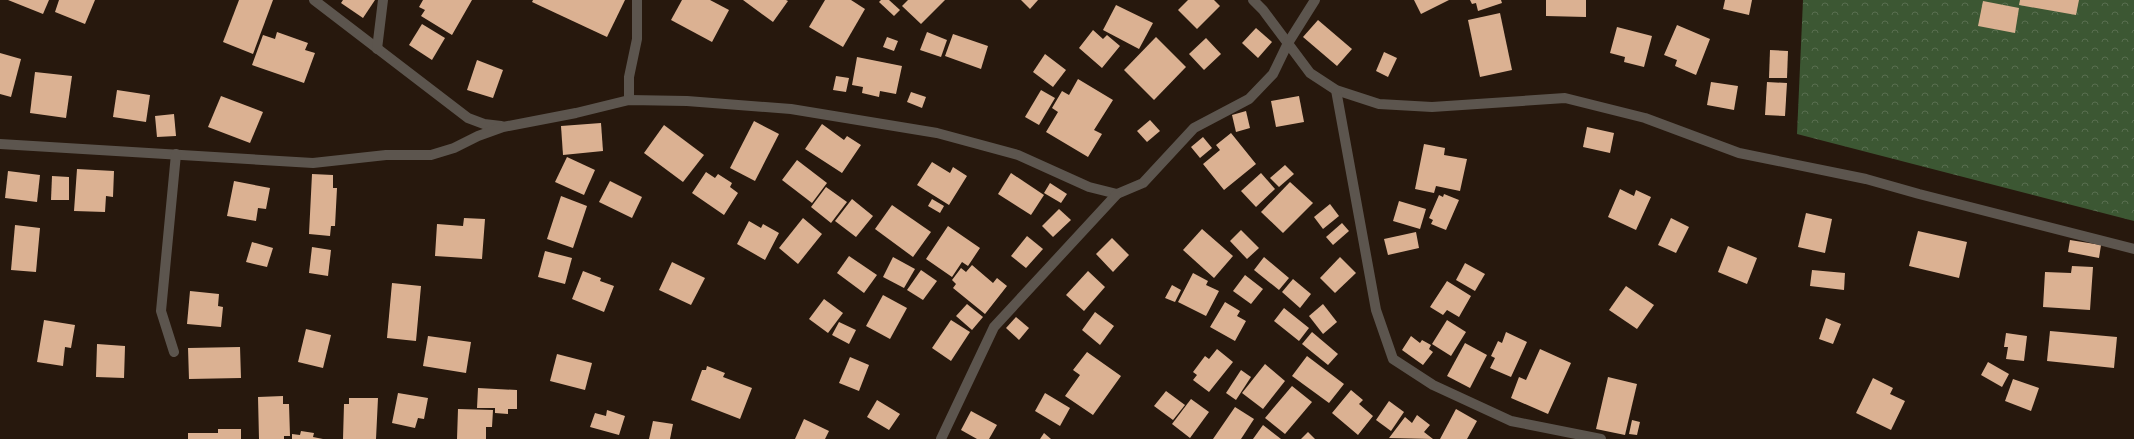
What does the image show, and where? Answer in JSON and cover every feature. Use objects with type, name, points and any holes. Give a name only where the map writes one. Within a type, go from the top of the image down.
[{"type":"street","points":[[314,0],[468,118],[484,124],[503,127]]},
{"type":"street","points":[[377,48],[383,0]]},
{"type":"street","points":[[629,100],[629,77],[637,39],[637,0]]},
{"type":"street","points":[[1253,0],[1263,10],[1310,73],[1336,90],[1379,104],[1432,107],[1565,98],[1645,118],[1740,153],[1866,179],[2134,249]]},
{"type":"street","points":[[941,439],[994,327],[1117,194],[1144,183],[1194,128],[1249,99],[1273,74],[1288,43],[1315,0]]},
{"type":"street","points":[[1336,90],[1376,310],[1393,359],[1433,385],[1511,421],[1601,439]]},
{"type":"street","points":[[0,144],[313,163],[386,155],[431,155],[454,148],[478,136],[503,127],[576,113],[629,100],[687,101],[791,109],[937,133],[1018,155],[1089,186],[1117,194]]},
{"type":"street","points":[[174,352],[161,311],[176,154]]},
{"type":"green space","points":[[1803,0],[2134,0],[2134,221],[1797,134]]},
{"type":"building","points":[[8,0],[49,0],[43,14]]},
{"type":"building","points":[[59,0],[95,0],[85,24],[55,12]]},
{"type":"building","points":[[239,0],[273,0],[253,54],[223,42]]},
{"type":"building","points":[[343,0],[375,0],[363,18],[341,3]]},
{"type":"building","points":[[423,0],[472,0],[452,35],[421,16],[425,10],[419,7]]},
{"type":"building","points":[[533,0],[625,0],[607,37],[532,2]]},
{"type":"building","points":[[682,0],[710,0],[729,10],[712,42],[671,20]]},
{"type":"building","points":[[743,0],[786,0],[788,1],[773,22]]},
{"type":"building","points":[[825,0],[851,0],[865,9],[843,47],[809,27]]},
{"type":"building","points":[[881,0],[889,0],[900,10],[894,16],[879,2]]},
{"type":"building","points":[[908,0],[945,0],[921,24],[902,6]]},
{"type":"building","points":[[1021,0],[1038,0],[1030,9]]},
{"type":"building","points":[[1188,0],[1214,0],[1220,6],[1197,29],[1178,10]]},
{"type":"building","points":[[1414,0],[1449,0],[1421,14]]},
{"type":"building","points":[[1470,0],[1501,0],[1502,3],[1478,11],[1476,3],[1472,4]]},
{"type":"building","points":[[1546,0],[1586,0],[1586,17],[1546,16]]},
{"type":"building","points":[[1725,0],[1752,0],[1749,15],[1723,9]]},
{"type":"building","points":[[2020,0],[2079,0],[2076,15],[2019,5]]},
{"type":"building","points":[[1983,1],[2019,8],[2015,33],[1978,26]]},
{"type":"building","points":[[1116,5],[1153,23],[1139,49],[1103,30]]},
{"type":"building","points":[[1500,13],[1512,70],[1480,77],[1468,20]]},
{"type":"building","points":[[1318,20],[1352,49],[1337,66],[1303,37]]},
{"type":"building","points":[[422,24],[445,38],[432,60],[409,45]]},
{"type":"building","points":[[1677,25],[1710,39],[1696,75],[1675,66],[1677,60],[1664,55]]},
{"type":"building","points":[[1617,27],[1652,36],[1644,67],[1624,62],[1625,57],[1610,53]]},
{"type":"building","points":[[1256,28],[1272,42],[1258,58],[1242,43]]},
{"type":"building","points":[[1093,30],[1103,39],[1107,35],[1120,46],[1102,68],[1079,48]]},
{"type":"building","points":[[277,32],[308,43],[305,50],[315,53],[304,83],[252,65],[263,35],[275,39]]},
{"type":"building","points":[[927,32],[947,40],[941,57],[920,50]]},
{"type":"building","points":[[953,34],[988,46],[981,69],[945,56]]},
{"type":"building","points":[[887,37],[898,41],[894,51],[883,47]]},
{"type":"building","points":[[1156,37],[1186,67],[1154,100],[1124,70]]},
{"type":"building","points":[[1206,38],[1221,54],[1204,70],[1189,54]]},
{"type":"building","points":[[1770,50],[1788,51],[1787,78],[1769,78]]},
{"type":"building","points":[[1384,52],[1397,58],[1388,77],[1376,71]]},
{"type":"building","points":[[0,53],[21,59],[11,97],[0,94]]},
{"type":"building","points":[[1045,54],[1066,70],[1053,87],[1033,72]]},
{"type":"building","points":[[857,57],[902,66],[896,94],[880,91],[879,97],[862,93],[863,87],[852,85]]},
{"type":"building","points":[[477,60],[503,70],[493,98],[467,90]]},
{"type":"building","points":[[35,72],[72,76],[66,118],[30,113]]},
{"type":"building","points":[[836,76],[849,78],[846,92],[833,90]]},
{"type":"building","points":[[1078,79],[1113,100],[1094,130],[1102,134],[1088,157],[1046,132],[1058,112],[1052,108],[1062,91],[1069,95]]},
{"type":"building","points":[[1711,82],[1738,86],[1734,110],[1707,105]]},
{"type":"building","points":[[1767,82],[1787,83],[1785,116],[1765,115]]},
{"type":"building","points":[[117,90],[150,95],[146,122],[113,117]]},
{"type":"building","points":[[1041,90],[1055,98],[1039,125],[1025,117]]},
{"type":"building","points":[[911,92],[926,97],[922,108],[907,102]]},
{"type":"building","points":[[221,96],[263,112],[250,143],[208,127]]},
{"type":"building","points":[[1299,96],[1304,122],[1276,127],[1271,101]]},
{"type":"building","points":[[1246,111],[1250,128],[1236,132],[1232,115]]},
{"type":"building","points":[[174,114],[176,136],[157,137],[155,116]]},
{"type":"building","points":[[1150,120],[1160,131],[1147,142],[1137,131]]},
{"type":"building","points":[[754,121],[779,134],[755,181],[730,168]]},
{"type":"building","points":[[601,123],[603,151],[563,155],[561,126]]},
{"type":"building","points":[[822,124],[844,140],[847,136],[861,145],[842,173],[805,149]]},
{"type":"building","points":[[664,125],[704,155],[683,182],[644,153]]},
{"type":"building","points":[[1587,127],[1614,133],[1610,153],[1583,147]]},
{"type":"building","points":[[1231,133],[1256,164],[1224,190],[1203,164],[1220,150],[1216,145]]},
{"type":"building","points":[[1203,137],[1212,148],[1200,158],[1191,147]]},
{"type":"building","points":[[1424,144],[1445,148],[1444,155],[1467,159],[1460,191],[1436,186],[1434,193],[1415,189]]},
{"type":"building","points":[[567,157],[595,170],[584,195],[555,182]]},
{"type":"building","points":[[797,160],[827,183],[812,203],[782,180]]},
{"type":"building","points":[[932,162],[950,173],[953,167],[967,176],[949,205],[917,185]]},
{"type":"building","points":[[1285,165],[1294,174],[1279,187],[1270,178]]},
{"type":"building","points":[[77,169],[114,171],[113,197],[106,196],[105,212],[74,211]]},
{"type":"building","points":[[8,171],[40,175],[37,202],[5,198]]},
{"type":"building","points":[[706,172],[715,178],[718,174],[732,183],[730,187],[738,193],[724,215],[692,193]]},
{"type":"building","points":[[1011,173],[1044,195],[1031,215],[998,194]]},
{"type":"building","points":[[1261,173],[1275,189],[1256,207],[1241,191]]},
{"type":"building","points":[[312,174],[333,175],[333,188],[337,188],[335,226],[331,226],[330,236],[309,234]]},
{"type":"building","points":[[52,176],[69,177],[69,200],[51,200]]},
{"type":"building","points":[[234,181],[270,188],[266,209],[258,208],[256,221],[227,216]]},
{"type":"building","points":[[610,181],[642,197],[632,218],[599,202]]},
{"type":"building","points":[[1290,182],[1313,203],[1283,233],[1261,212]]},
{"type":"building","points":[[1050,183],[1067,194],[1061,203],[1044,193]]},
{"type":"building","points":[[826,187],[847,202],[831,223],[811,207]]},
{"type":"building","points":[[1620,189],[1634,196],[1636,190],[1651,197],[1636,230],[1608,217]]},
{"type":"building","points":[[1444,194],[1459,200],[1446,230],[1431,224],[1433,220],[1429,218],[1439,195],[1443,197]]},
{"type":"building","points":[[561,196],[587,206],[573,248],[547,239]]},
{"type":"building","points":[[852,199],[873,216],[856,237],[835,221]]},
{"type":"building","points":[[932,199],[944,206],[940,213],[928,206]]},
{"type":"building","points":[[1399,201],[1426,209],[1420,229],[1393,221]]},
{"type":"building","points":[[1330,204],[1339,216],[1323,229],[1314,217]]},
{"type":"building","points":[[892,205],[931,232],[913,257],[875,229]]},
{"type":"building","points":[[1059,209],[1071,220],[1053,237],[1042,226]]},
{"type":"building","points":[[1806,213],[1832,219],[1825,253],[1798,247]]},
{"type":"building","points":[[464,218],[485,219],[482,259],[435,256],[437,224],[463,226]]},
{"type":"building","points":[[803,218],[822,234],[798,264],[779,248]]},
{"type":"building","points":[[1671,218],[1689,227],[1676,253],[1658,245]]},
{"type":"building","points":[[749,221],[761,228],[763,224],[779,233],[765,260],[737,244]]},
{"type":"building","points":[[1342,223],[1349,231],[1333,245],[1326,237]]},
{"type":"building","points":[[15,225],[40,228],[36,272],[11,270]]},
{"type":"building","points":[[948,226],[980,248],[968,266],[962,262],[952,277],[926,259]]},
{"type":"building","points":[[1202,229],[1233,256],[1214,278],[1183,250]]},
{"type":"building","points":[[1241,230],[1259,248],[1247,259],[1230,241]]},
{"type":"building","points":[[1918,231],[1967,242],[1959,278],[1909,266]]},
{"type":"building","points":[[1416,232],[1419,248],[1388,255],[1384,239]]},
{"type":"building","points":[[1027,236],[1043,249],[1026,268],[1011,256]]},
{"type":"building","points":[[1112,238],[1129,255],[1113,272],[1096,254]]},
{"type":"building","points":[[2070,240],[2101,245],[2099,258],[2068,252]]},
{"type":"building","points":[[252,242],[273,248],[267,267],[246,262]]},
{"type":"building","points":[[1728,246],[1757,258],[1747,284],[1718,272]]},
{"type":"building","points":[[312,247],[331,250],[328,276],[309,273]]},
{"type":"building","points":[[545,251],[572,258],[565,284],[538,277]]},
{"type":"building","points":[[849,256],[877,275],[864,293],[837,273]]},
{"type":"building","points":[[893,257],[915,269],[904,288],[883,277]]},
{"type":"building","points":[[1264,257],[1289,278],[1279,290],[1254,270]]},
{"type":"building","points":[[1340,257],[1356,273],[1335,293],[1320,278]]},
{"type":"building","points":[[672,262],[705,278],[691,305],[659,290]]},
{"type":"building","points":[[1465,263],[1485,274],[1475,291],[1456,280]]},
{"type":"building","points":[[972,265],[993,283],[997,278],[1007,286],[985,314],[953,288],[956,284],[952,280],[961,268],[966,272]]},
{"type":"building","points":[[2072,266],[2093,267],[2090,310],[2043,307],[2045,272],[2071,273]]},
{"type":"building","points":[[921,270],[937,281],[923,300],[907,290]]},
{"type":"building","points":[[1812,270],[1845,273],[1844,290],[1810,286]]},
{"type":"building","points":[[583,271],[601,278],[600,281],[614,286],[604,312],[572,299]]},
{"type":"building","points":[[1088,271],[1105,287],[1084,311],[1066,295]]},
{"type":"building","points":[[1193,273],[1208,281],[1206,285],[1219,291],[1206,316],[1178,302]]},
{"type":"building","points":[[1245,275],[1263,289],[1251,304],[1233,291]]},
{"type":"building","points":[[1293,279],[1311,294],[1300,308],[1282,292]]},
{"type":"building","points":[[1447,281],[1471,296],[1459,317],[1447,310],[1443,315],[1430,307]]},
{"type":"building","points":[[392,283],[421,286],[416,341],[387,338]]},
{"type":"building","points":[[1172,285],[1181,290],[1175,302],[1165,298]]},
{"type":"building","points":[[1626,286],[1654,305],[1637,329],[1609,310]]},
{"type":"building","points":[[190,291],[219,294],[218,306],[223,307],[221,327],[187,324]]},
{"type":"building","points":[[883,295],[907,308],[890,339],[866,326]]},
{"type":"building","points":[[824,299],[843,313],[828,333],[809,319]]},
{"type":"building","points":[[1225,302],[1240,311],[1237,316],[1246,321],[1235,341],[1210,327]]},
{"type":"building","points":[[967,304],[983,317],[972,330],[956,316]]},
{"type":"building","points":[[1323,304],[1337,322],[1323,334],[1309,316]]},
{"type":"building","points":[[1284,308],[1309,328],[1299,341],[1274,321]]},
{"type":"building","points":[[1095,312],[1114,326],[1100,345],[1082,330]]},
{"type":"building","points":[[1016,317],[1029,328],[1019,340],[1006,328]]},
{"type":"building","points":[[1826,318],[1841,324],[1833,344],[1819,339]]},
{"type":"building","points":[[44,320],[75,325],[71,348],[65,347],[63,366],[37,362]]},
{"type":"building","points":[[951,320],[970,332],[951,361],[932,348]]},
{"type":"building","points":[[1447,320],[1466,332],[1451,356],[1432,344]]},
{"type":"building","points":[[839,322],[856,330],[849,344],[832,335]]},
{"type":"building","points":[[306,329],[331,335],[323,368],[298,362]]},
{"type":"building","points":[[2050,331],[2117,337],[2114,368],[2047,361]]},
{"type":"building","points":[[1312,332],[1338,354],[1328,365],[1302,344]]},
{"type":"building","points":[[1506,332],[1527,342],[1511,377],[1490,368],[1495,358],[1491,356],[1498,341],[1502,343]]},
{"type":"building","points":[[2006,333],[2027,336],[2024,361],[2006,359],[2008,347],[2004,347]]},
{"type":"building","points":[[428,336],[471,342],[466,373],[423,366]]},
{"type":"building","points":[[1411,336],[1420,343],[1422,340],[1431,345],[1429,349],[1433,352],[1423,365],[1402,350]]},
{"type":"building","points":[[1465,343],[1487,355],[1470,388],[1447,376]]},
{"type":"building","points":[[97,344],[125,346],[124,378],[96,377]]},
{"type":"building","points":[[240,347],[241,378],[189,379],[188,348]]},
{"type":"building","points":[[1217,349],[1233,362],[1209,392],[1193,380],[1197,375],[1193,372],[1205,356],[1209,359]]},
{"type":"building","points":[[1540,349],[1571,363],[1548,414],[1511,398],[1519,377],[1526,380]]},
{"type":"building","points":[[1087,352],[1121,376],[1093,415],[1065,396],[1080,375],[1073,370]]},
{"type":"building","points":[[557,354],[592,363],[585,390],[550,381]]},
{"type":"building","points":[[1307,356],[1344,384],[1329,403],[1292,376]]},
{"type":"building","points":[[850,357],[869,365],[859,391],[839,383]]},
{"type":"building","points":[[1988,362],[2009,374],[2002,387],[1981,375]]},
{"type":"building","points":[[1265,364],[1285,381],[1263,409],[1242,393]]},
{"type":"building","points":[[707,366],[725,373],[723,377],[752,388],[740,419],[691,400],[702,370],[706,370]]},
{"type":"building","points":[[1241,370],[1251,377],[1236,400],[1226,393]]},
{"type":"building","points":[[1608,377],[1637,384],[1625,435],[1596,429]]},
{"type":"building","points":[[1873,378],[1893,388],[1890,394],[1905,401],[1891,430],[1856,413]]},
{"type":"building","points":[[2013,379],[2039,388],[2031,411],[2005,401]]},
{"type":"building","points":[[1292,386],[1312,402],[1285,434],[1265,418]]},
{"type":"building","points":[[478,388],[517,390],[517,409],[508,409],[508,414],[495,413],[495,408],[477,408]]},
{"type":"building","points":[[1351,390],[1363,400],[1359,404],[1373,416],[1358,435],[1332,413]]},
{"type":"building","points":[[1166,391],[1185,405],[1173,420],[1154,406]]},
{"type":"building","points":[[398,393],[428,398],[424,419],[418,418],[415,428],[392,423]]},
{"type":"building","points":[[1045,393],[1070,408],[1060,426],[1035,411]]},
{"type":"building","points":[[283,396],[283,404],[289,404],[290,436],[284,436],[284,439],[259,439],[258,397]]},
{"type":"building","points":[[349,398],[378,398],[376,439],[343,439],[344,404],[349,404]]},
{"type":"building","points":[[1191,399],[1209,412],[1190,438],[1172,424]]},
{"type":"building","points":[[877,400],[900,414],[889,430],[867,417]]},
{"type":"building","points":[[1389,401],[1404,412],[1391,431],[1376,420]]},
{"type":"building","points":[[1235,407],[1254,419],[1241,439],[1213,439]]},
{"type":"building","points":[[458,409],[493,410],[492,427],[486,427],[486,439],[457,439]]},
{"type":"building","points":[[1456,409],[1477,421],[1467,439],[1440,439]]},
{"type":"building","points":[[607,410],[625,416],[619,435],[590,427],[595,413],[606,416]]},
{"type":"building","points":[[971,411],[997,425],[989,439],[977,439],[961,430]]},
{"type":"building","points":[[1417,415],[1430,425],[1424,432],[1433,439],[1389,438],[1405,417],[1412,423]]},
{"type":"building","points":[[804,419],[829,431],[825,439],[795,439]]},
{"type":"building","points":[[1632,420],[1640,422],[1637,435],[1629,434]]},
{"type":"building","points":[[653,421],[673,424],[670,439],[649,439]]},
{"type":"building","points":[[1263,425],[1281,439],[1253,439]]},
{"type":"building","points":[[218,429],[241,429],[241,439],[188,439],[188,433],[218,433]]},
{"type":"building","points":[[301,431],[314,433],[313,437],[323,439],[292,439],[292,434],[300,435]]},
{"type":"building","points":[[1308,432],[1315,439],[1301,439]]},
{"type":"building","points":[[1044,433],[1051,439],[1040,439]]}]
